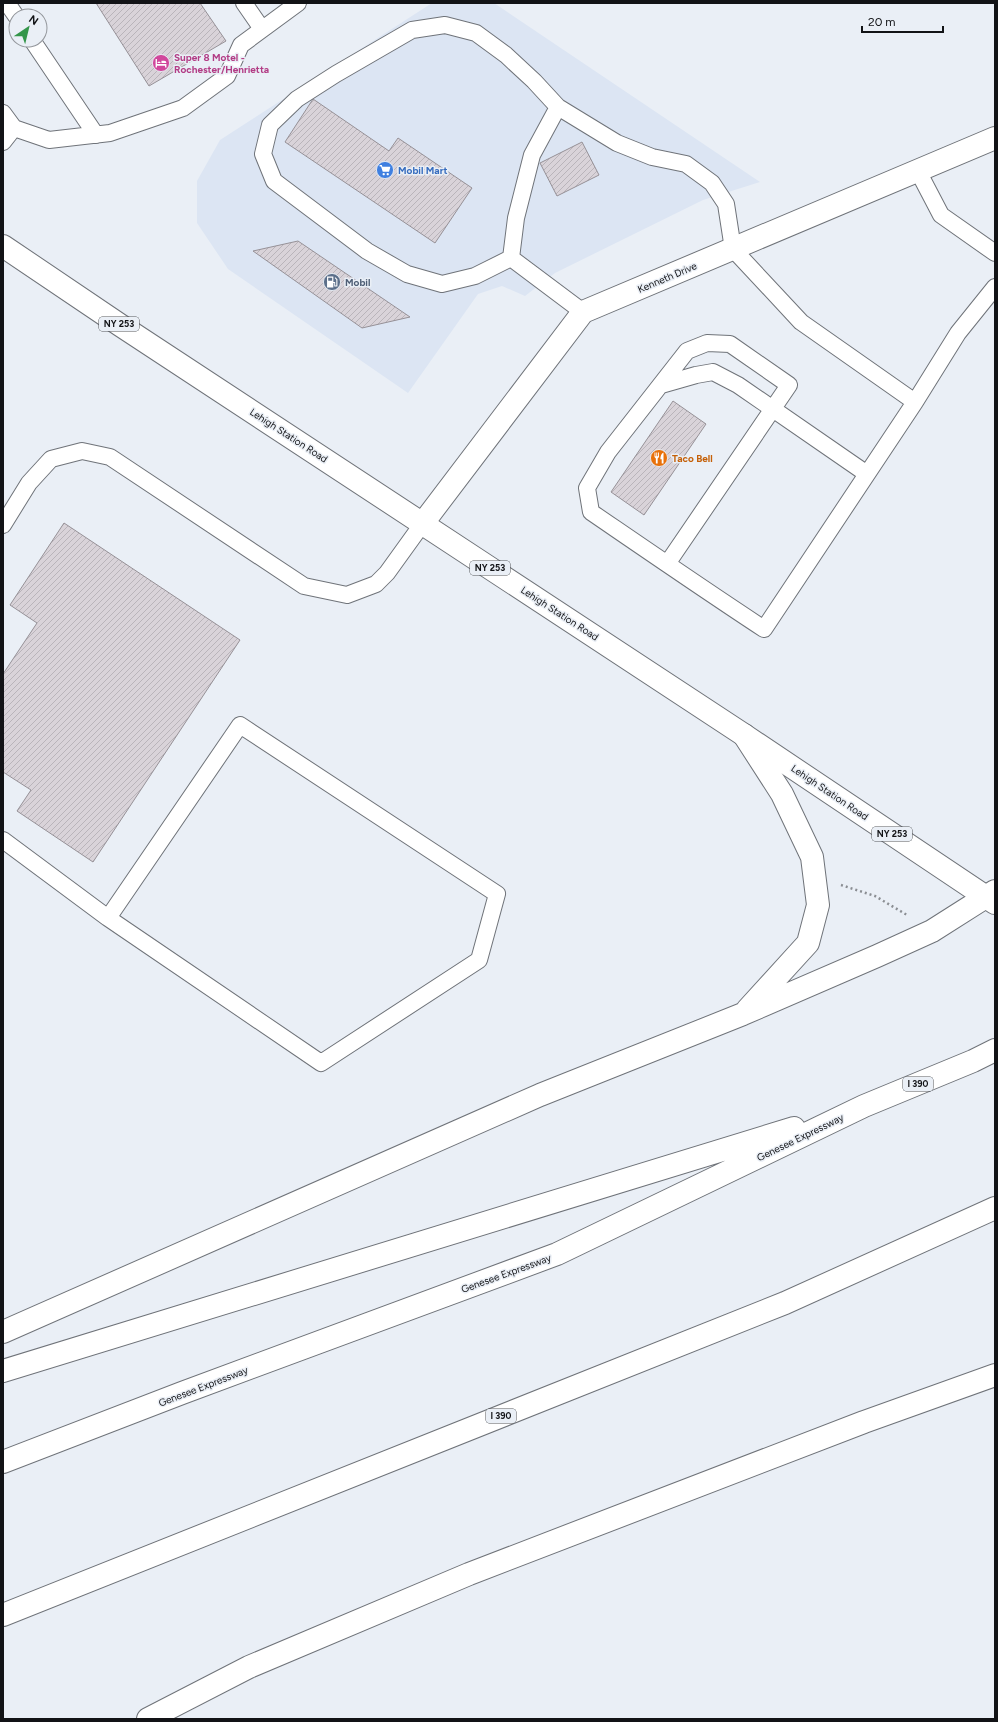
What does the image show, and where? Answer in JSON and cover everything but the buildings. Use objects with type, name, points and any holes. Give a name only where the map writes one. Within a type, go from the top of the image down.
[{"type":"main road","name":"Kenneth Drive","points":[[422,523],[583,312],[995,138]]},
{"type":"main road","name":"Lehigh Station Road","points":[[3,246],[120,325],[992,897]]},
{"type":"main road","points":[[743,1014],[808,943],[818,905],[812,857],[782,794],[744,734]]},
{"type":"main road","points":[[3,1332],[540,1095],[743,1014],[877,956],[932,931],[992,897]]},
{"type":"main road","name":"Genesee Expressway","points":[[3,1462],[182,1393],[557,1254],[864,1106],[973,1061],[995,1050]]},
{"type":"main road","points":[[3,1371],[864,1106]]},
{"type":"main road","name":"I 390","points":[[3,1615],[778,1306],[995,1208]]},
{"type":"main road","points":[[148,1719],[250,1667],[469,1574],[864,1422],[995,1375]]},
{"type":"lane","points":[[244,3],[262,29]]},
{"type":"lane","points":[[3,113],[14,128],[49,140],[110,133],[183,108],[227,76],[241,45],[298,3]]},
{"type":"lane","points":[[511,258],[475,276],[442,284],[407,274],[367,251],[274,181],[263,154],[270,125],[297,99],[412,30],[445,25],[476,33],[506,55],[534,81],[558,107],[617,143],[652,157],[686,164],[712,183],[726,204],[733,249],[801,322],[915,402]]},
{"type":"lane","points":[[37,48],[96,135]]},
{"type":"lane","points":[[511,258],[516,218],[532,155],[558,107]]},
{"type":"lane","points":[[3,142],[14,128]]},
{"type":"lane","points":[[918,170],[941,215],[995,253]]},
{"type":"lane","points":[[511,258],[583,312]]},
{"type":"lane","points":[[667,564],[789,385],[730,344],[707,343],[687,352],[608,452],[587,488],[591,512],[667,564],[764,629],[915,402],[958,333],[995,288]]},
{"type":"lane","points":[[661,385],[696,375],[713,372],[738,384],[773,410],[867,474]]},
{"type":"lane","points":[[3,525],[29,483],[52,459],[82,451],[110,458],[304,586],[347,595],[376,584],[386,573],[422,523]]},
{"type":"lane","points":[[3,840],[108,918],[321,1063],[479,960],[497,894],[240,725],[108,918]]},
{"type":"path","points":[[838,884],[875,896],[913,918]]},
{"type":"shaded area","points":[[432,3],[494,3],[760,182],[703,200],[555,273],[525,296],[502,286],[478,294],[408,393],[228,269],[197,223],[197,181],[220,140]]},
{"type":"place","name":"Super 8 Motel - Rochester/Henrietta","points":[[161,63]]},
{"type":"place","name":"Mobil Mart","points":[[385,170]]},
{"type":"place","name":"Mobil","points":[[332,282]]},
{"type":"place","name":"Taco Bell","points":[[659,458]]}]
